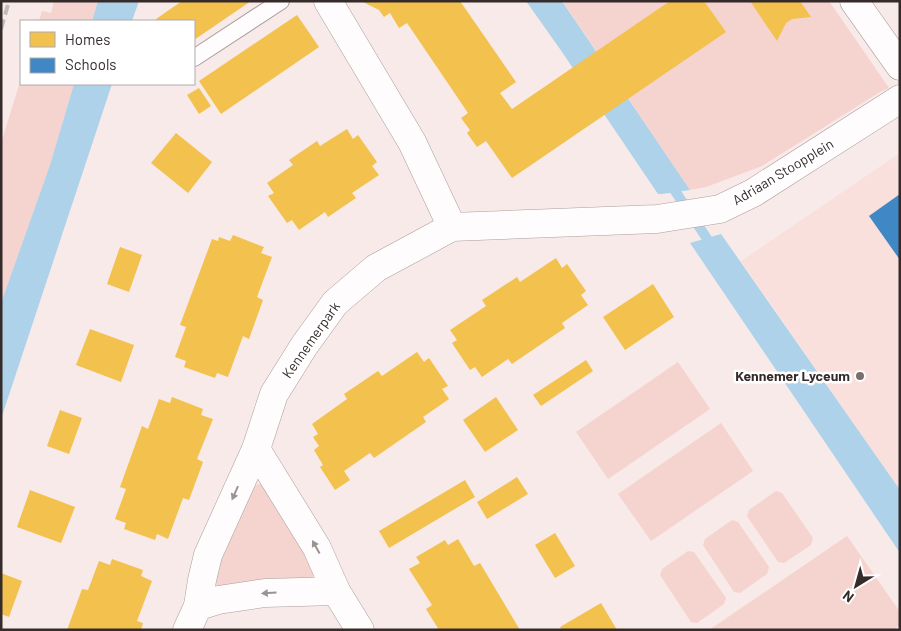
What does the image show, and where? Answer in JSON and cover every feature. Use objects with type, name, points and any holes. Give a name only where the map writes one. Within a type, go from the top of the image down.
[{"type":"street","points":[[328,1],[412,142],[452,226]]},
{"type":"street","points":[[854,1],[900,66]]},
{"type":"street","name":"Adriaan Stoopplein","points":[[657,219],[720,209],[753,193],[900,99]]},
{"type":"street","name":"Kennemerpark","points":[[192,618],[208,555],[256,449],[274,394],[334,303],[376,268],[452,226],[657,219]]},
{"type":"street","points":[[256,449],[318,548],[336,591],[360,630]]},
{"type":"street","name":"Kennemerpark","points":[[192,618],[218,600],[265,593],[336,591]]},
{"type":"lane","points":[[195,57],[281,1]]},
{"type":"shaded area","points":[[54,1],[98,1],[92,20],[39,20],[42,11],[51,13]]},
{"type":"shaded area","points":[[567,1],[829,1],[889,88],[762,166],[706,187],[690,190],[564,3]]},
{"type":"shaded area","points":[[20,82],[20,85],[74,85],[50,165],[1,303],[1,143]]},
{"type":"shaded area","name":"Kennemer Lyceum","points":[[900,153],[900,490],[741,261]]},
{"type":"shaded area","points":[[678,362],[710,409],[608,479],[576,432]]},
{"type":"shaded area","points":[[721,423],[753,471],[651,541],[618,494]]},
{"type":"shaded area","points":[[266,485],[316,570],[313,577],[307,583],[221,589],[215,583],[215,570],[249,486]]},
{"type":"shaded area","points":[[776,491],[782,493],[813,538],[811,545],[784,563],[778,562],[747,516],[749,510]]},
{"type":"shaded area","points":[[732,520],[738,522],[769,567],[767,574],[740,593],[734,592],[703,545],[705,539]]},
{"type":"shaded area","points":[[847,536],[900,612],[900,625],[893,630],[709,630]]},
{"type":"shaded area","points":[[688,551],[694,552],[726,598],[724,604],[697,623],[691,622],[660,575],[662,569]]},
{"type":"water","points":[[98,1],[139,1],[132,20],[92,20]]},
{"type":"water","points":[[526,1],[562,1],[690,190],[658,194]]},
{"type":"water","points":[[74,85],[112,85],[1,419],[1,303],[50,165]]},
{"type":"water","points":[[721,234],[900,490],[900,553],[690,243]]},
{"type":"building: Homes","points":[[182,1],[251,1],[195,39],[195,20],[156,19]]},
{"type":"building: Homes","points":[[361,1],[460,1],[516,82],[500,93],[512,109],[670,1],[704,1],[726,32],[512,178],[486,141],[477,147],[467,133],[470,130],[461,118],[468,113],[407,23],[399,28],[390,13],[384,17],[379,10]]},
{"type":"building: Homes","points":[[750,1],[800,1],[811,17],[792,19],[786,23],[777,41]]},
{"type":"building: Homes","points":[[297,15],[319,47],[221,114],[199,81]]},
{"type":"building: Homes","points":[[199,88],[211,106],[199,114],[187,95]]},
{"type":"building: Homes","points":[[347,129],[353,139],[358,135],[377,162],[372,166],[379,175],[352,193],[356,198],[328,217],[325,212],[299,230],[292,220],[287,223],[268,196],[274,193],[267,183],[293,165],[289,160],[317,141],[320,146]]},
{"type":"building: Homes","points":[[176,133],[212,162],[188,193],[151,163]]},
{"type":"building: Homes","points":[[233,235],[264,247],[261,253],[272,257],[257,297],[263,300],[249,339],[243,336],[228,377],[217,373],[215,378],[184,367],[186,361],[175,357],[186,327],[180,325],[212,239],[218,241],[219,237],[230,241]]},
{"type":"building: Homes","points":[[120,247],[142,255],[129,292],[107,284]]},
{"type":"building: Homes","points":[[556,258],[562,268],[567,264],[586,291],[581,295],[588,305],[562,323],[565,328],[512,364],[508,359],[482,377],[475,367],[470,370],[452,343],[457,340],[450,330],[486,306],[482,300],[517,277],[520,282]]},
{"type":"building: Homes","points":[[653,284],[674,317],[625,350],[603,317]]},
{"type":"building: Homes","points":[[90,329],[134,345],[121,382],[76,365]]},
{"type":"building: Homes","points":[[417,352],[424,362],[429,358],[448,386],[442,389],[449,399],[423,417],[426,422],[374,458],[370,453],[344,471],[350,480],[335,490],[320,467],[323,465],[314,450],[319,446],[313,437],[318,434],[312,424],[347,399],[344,394],[378,371],[382,376]]},
{"type":"building: Homes","points":[[586,360],[593,371],[541,406],[533,395]]},
{"type":"building: Homes","points":[[172,397],[203,409],[201,415],[213,419],[197,459],[203,462],[189,500],[183,498],[168,539],[157,534],[155,540],[124,529],[126,523],[115,519],[126,489],[120,487],[142,426],[148,429],[159,399],[170,403]]},
{"type":"building: Homes","points":[[496,397],[518,430],[485,452],[463,420]]},
{"type":"building: Homes","points":[[60,410],[82,418],[69,454],[47,446]]},
{"type":"building: Homes","points":[[517,477],[528,494],[487,519],[477,502]]},
{"type":"building: Homes","points":[[465,480],[475,497],[389,548],[379,531]]},
{"type":"building: Homes","points":[[30,490],[75,507],[61,543],[17,527]]},
{"type":"building: Homes","points":[[555,533],[575,566],[555,578],[535,545]]},
{"type":"building: Homes","points":[[458,539],[474,566],[480,563],[520,630],[439,630],[426,609],[432,605],[409,569],[420,563],[416,557],[445,540],[448,545]]},
{"type":"building: Homes","points":[[112,559],[143,570],[141,576],[152,581],[137,621],[143,623],[141,630],[67,630],[82,589],[88,590],[99,561],[110,565]]},
{"type":"building: Homes","points":[[1,573],[22,581],[9,617],[1,614]]},
{"type":"building: Homes","points":[[601,603],[617,630],[562,630],[560,627]]},
{"type":"building: Schools","points":[[900,194],[900,260],[869,216]]},
{"type":"waterway","points":[[669,182],[714,249]]},
{"type":"railway","points":[[1,29],[9,1]]},
{"type":"place","name":"Kennemer Lyceum","points":[[860,376]]}]
